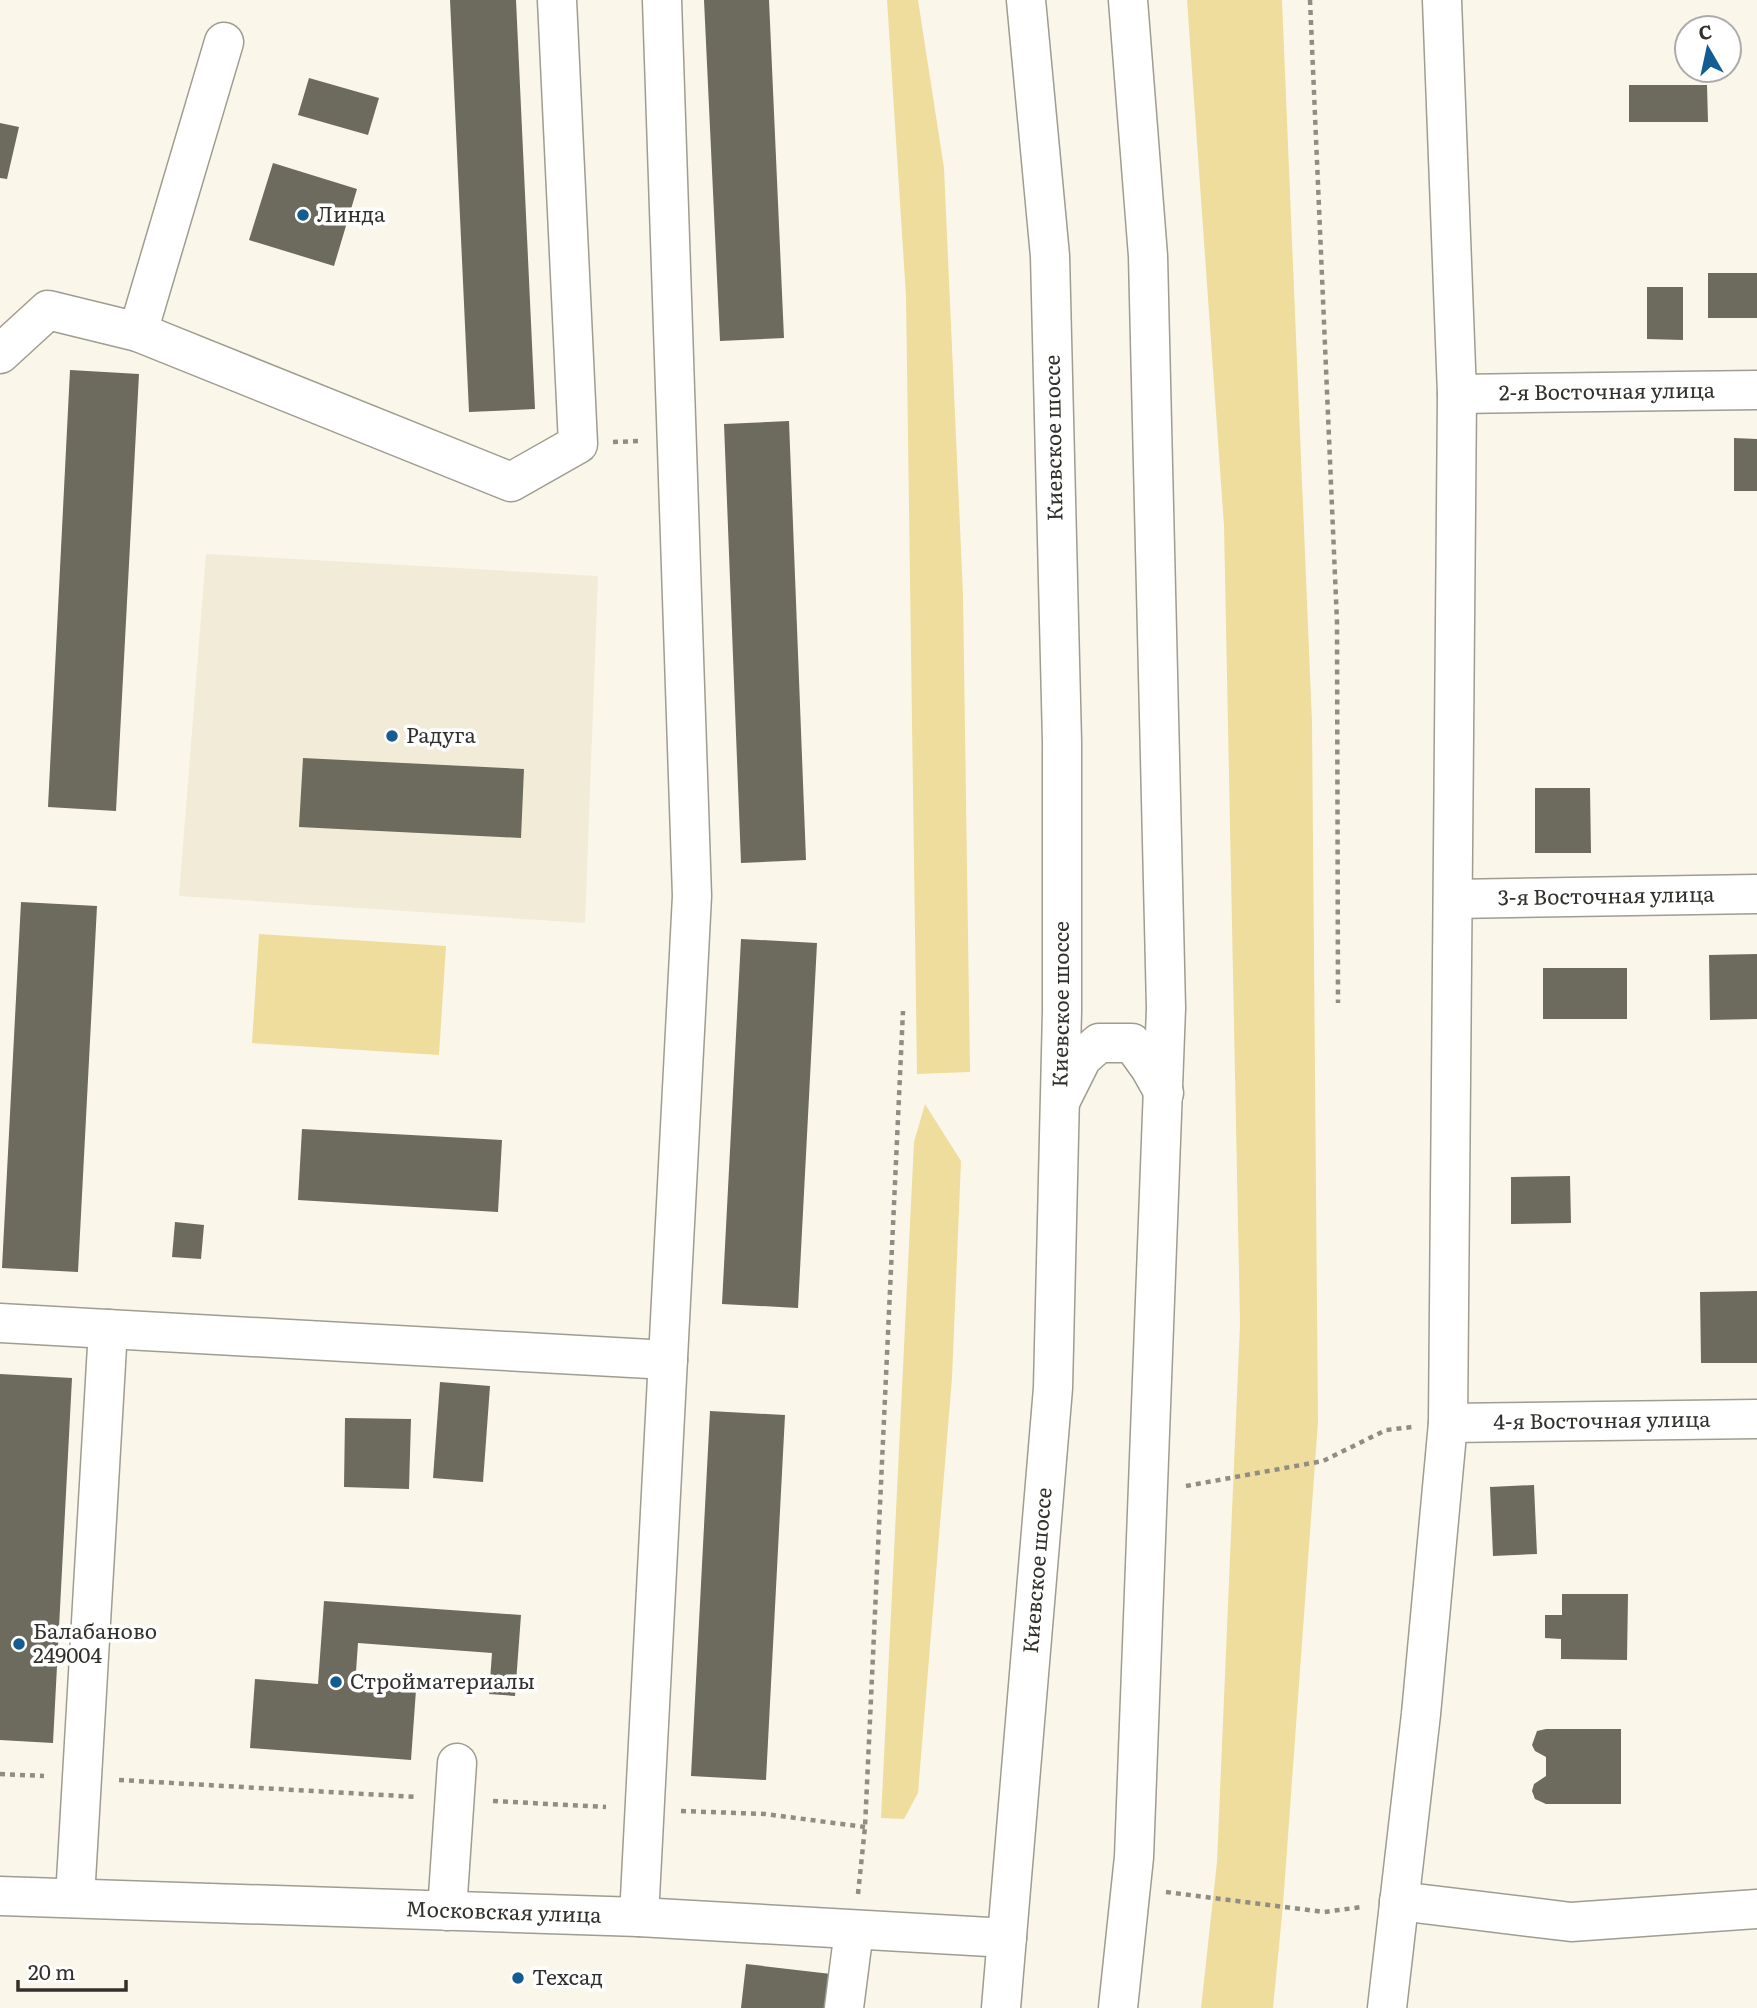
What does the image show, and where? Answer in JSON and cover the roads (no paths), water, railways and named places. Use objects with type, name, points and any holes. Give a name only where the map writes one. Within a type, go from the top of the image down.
[{"type":"main road","points":[[0,354],[48,310],[138,332],[511,482],[578,444],[557,0]]},
{"type":"main road","points":[[639,1917],[692,896],[662,0]]},
{"type":"main road","name":"Киевское шоссе","points":[[1001,2008],[1053,1388],[1060,1101],[1062,755],[1050,257],[1026,0]]},
{"type":"main road","points":[[1118,2008],[1134,1857],[1166,1008],[1148,256],[1128,0]]},
{"type":"main road","points":[[1387,2008],[1421,1714],[1448,1423],[1458,394],[1442,0]]},
{"type":"main road","points":[[138,332],[223,42]]},
{"type":"main road","name":"2-я Восточная улица","points":[[1458,394],[1757,390]]},
{"type":"main road","name":"3-я Восточная улица","points":[[1454,899],[1757,894]]},
{"type":"main road","points":[[1060,1101],[1083,1058],[1099,1044],[1132,1043],[1164,1093]]},
{"type":"main road","points":[[0,1323],[668,1360]]},
{"type":"main road","points":[[75,1898],[108,1329]]},
{"type":"main road","name":"4-я Восточная улица","points":[[1448,1423],[1757,1419]]},
{"type":"main road","points":[[447,1911],[457,1763]]},
{"type":"main road","name":"Московская улица","points":[[0,1896],[639,1917],[1007,1938]]},
{"type":"main road","points":[[1399,1901],[1571,1922],[1757,1909]]},
{"type":"main road","points":[[844,2008],[854,1930]]},
{"type":"place","name":"Линда","points":[[303,215]]},
{"type":"place","name":"Радуга","points":[[392,736]]},
{"type":"place","name":"Балабаново 249004","points":[[19,1644]]},
{"type":"place","name":"Стройматериалы","points":[[336,1682]]},
{"type":"place","name":"Техсад","points":[[518,1978]]}]
